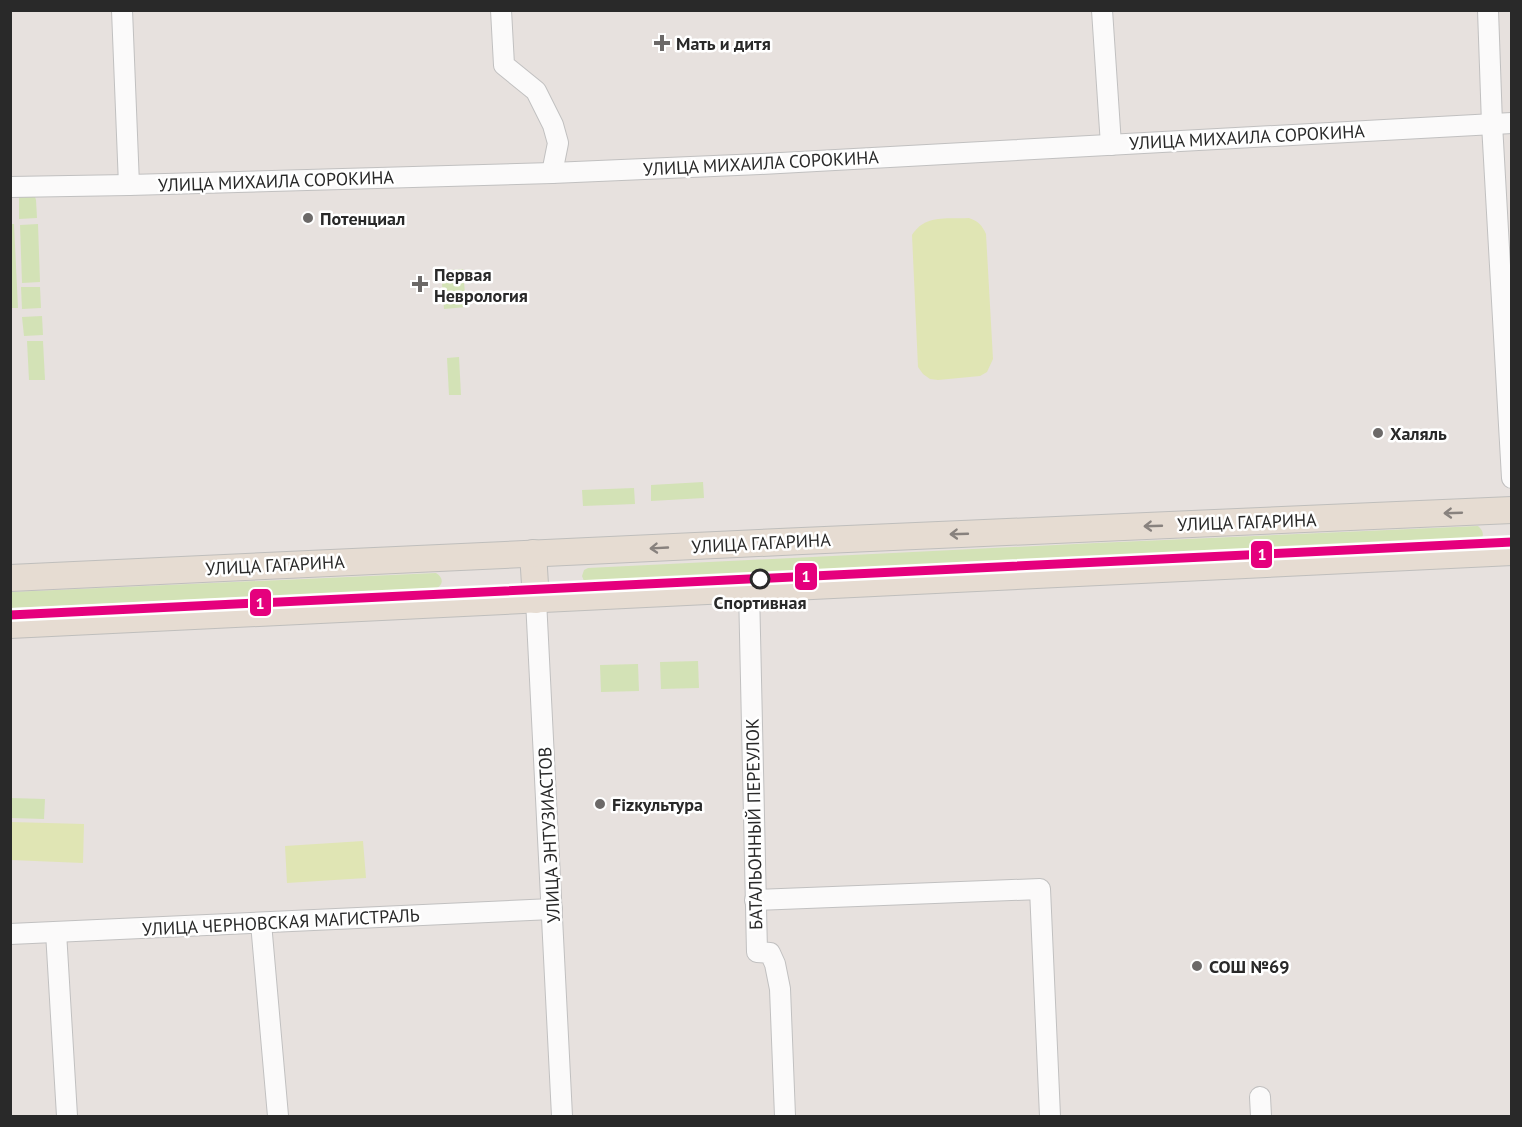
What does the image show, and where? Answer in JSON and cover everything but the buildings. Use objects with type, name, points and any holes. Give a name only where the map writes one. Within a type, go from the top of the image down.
[{"type":"main road","name":"УЛИЦА ГАГАРИНА","points":[[10,578],[1512,510]]},
{"type":"main road","points":[[10,625],[1512,552]]},
{"type":"main road","name":"УЛИЦА ЭНТУЗИАСТОВ","points":[[533,553],[536,600]]},
{"type":"street","points":[[122,10],[129,185]]},
{"type":"street","points":[[501,10],[504,64],[536,91],[553,125],[558,142],[552,173]]},
{"type":"street","points":[[1102,10],[1111,145]]},
{"type":"street","points":[[1488,10],[1502,123],[1512,478]]},
{"type":"street","name":"УЛИЦА МИХАИЛА СОРОКИНА","points":[[10,187],[552,173],[760,164],[1502,123]]},
{"type":"street","name":"БАТАЛЬОННЫЙ ПЕРЕУЛОК","points":[[749,590],[757,952],[770,953],[775,964],[780,989],[785,1116]]},
{"type":"street","name":"УЛИЦА ЭНТУЗИАСТОВ","points":[[536,600],[562,1116]]},
{"type":"street","points":[[755,900],[1040,889],[1050,1116]]},
{"type":"street","name":"УЛИЦА ЧЕРНОВСКАЯ МАГИСТРАЛЬ","points":[[10,934],[552,909]]},
{"type":"street","points":[[261,922],[278,1116]]},
{"type":"street","points":[[56,932],[67,1116]]},
{"type":"green space","points":[[19,193],[34,193],[37,218],[19,219]]},
{"type":"green space","points":[[945,218],[975,220],[986,234],[993,359],[987,372],[980,376],[930,379],[918,367],[912,235],[917,228],[930,221]]},
{"type":"green space","points":[[11,224],[14,224],[18,308],[11,308]]},
{"type":"green space","points":[[38,224],[40,282],[22,283],[20,225]]},
{"type":"green space","points":[[463,269],[466,307],[444,309],[441,271]]},
{"type":"green space","points":[[21,287],[40,287],[41,308],[22,309]]},
{"type":"green space","points":[[42,316],[43,335],[24,336],[22,317]]},
{"type":"green space","points":[[27,341],[43,341],[45,380],[29,380]]},
{"type":"green space","points":[[459,357],[461,395],[449,395],[447,358]]},
{"type":"green space","points":[[703,482],[704,498],[651,501],[651,485]]},
{"type":"green space","points":[[634,488],[635,504],[583,506],[582,490]]},
{"type":"green space","points":[[1478,526],[1483,534],[1478,542],[588,584],[582,576],[584,570],[588,568]]},
{"type":"green space","points":[[436,573],[442,580],[441,585],[437,588],[11,608],[11,592]]},
{"type":"green space","points":[[698,661],[699,688],[661,689],[660,662]]},
{"type":"green space","points":[[638,664],[639,691],[601,692],[600,665]]},
{"type":"green space","points":[[11,798],[45,799],[44,819],[11,818]]},
{"type":"green space","points":[[11,822],[84,824],[83,863],[11,860]]},
{"type":"green space","points":[[363,841],[366,878],[287,883],[285,846]]},
{"type":"transit line","name":"1","points":[[10,615],[1512,542]]},
{"type":"place","name":"Мать и дитя","points":[[662,43]]},
{"type":"place","name":"Потенциал","points":[[308,218]]},
{"type":"place","name":"Первая Неврология","points":[[420,284]]},
{"type":"place","name":"Халяль","points":[[1378,433]]},
{"type":"place","name":"Спортивная","points":[[760,579]]},
{"type":"place","name":"Fizкультура","points":[[600,804]]},
{"type":"place","name":"СОШ №69","points":[[1197,966]]}]
